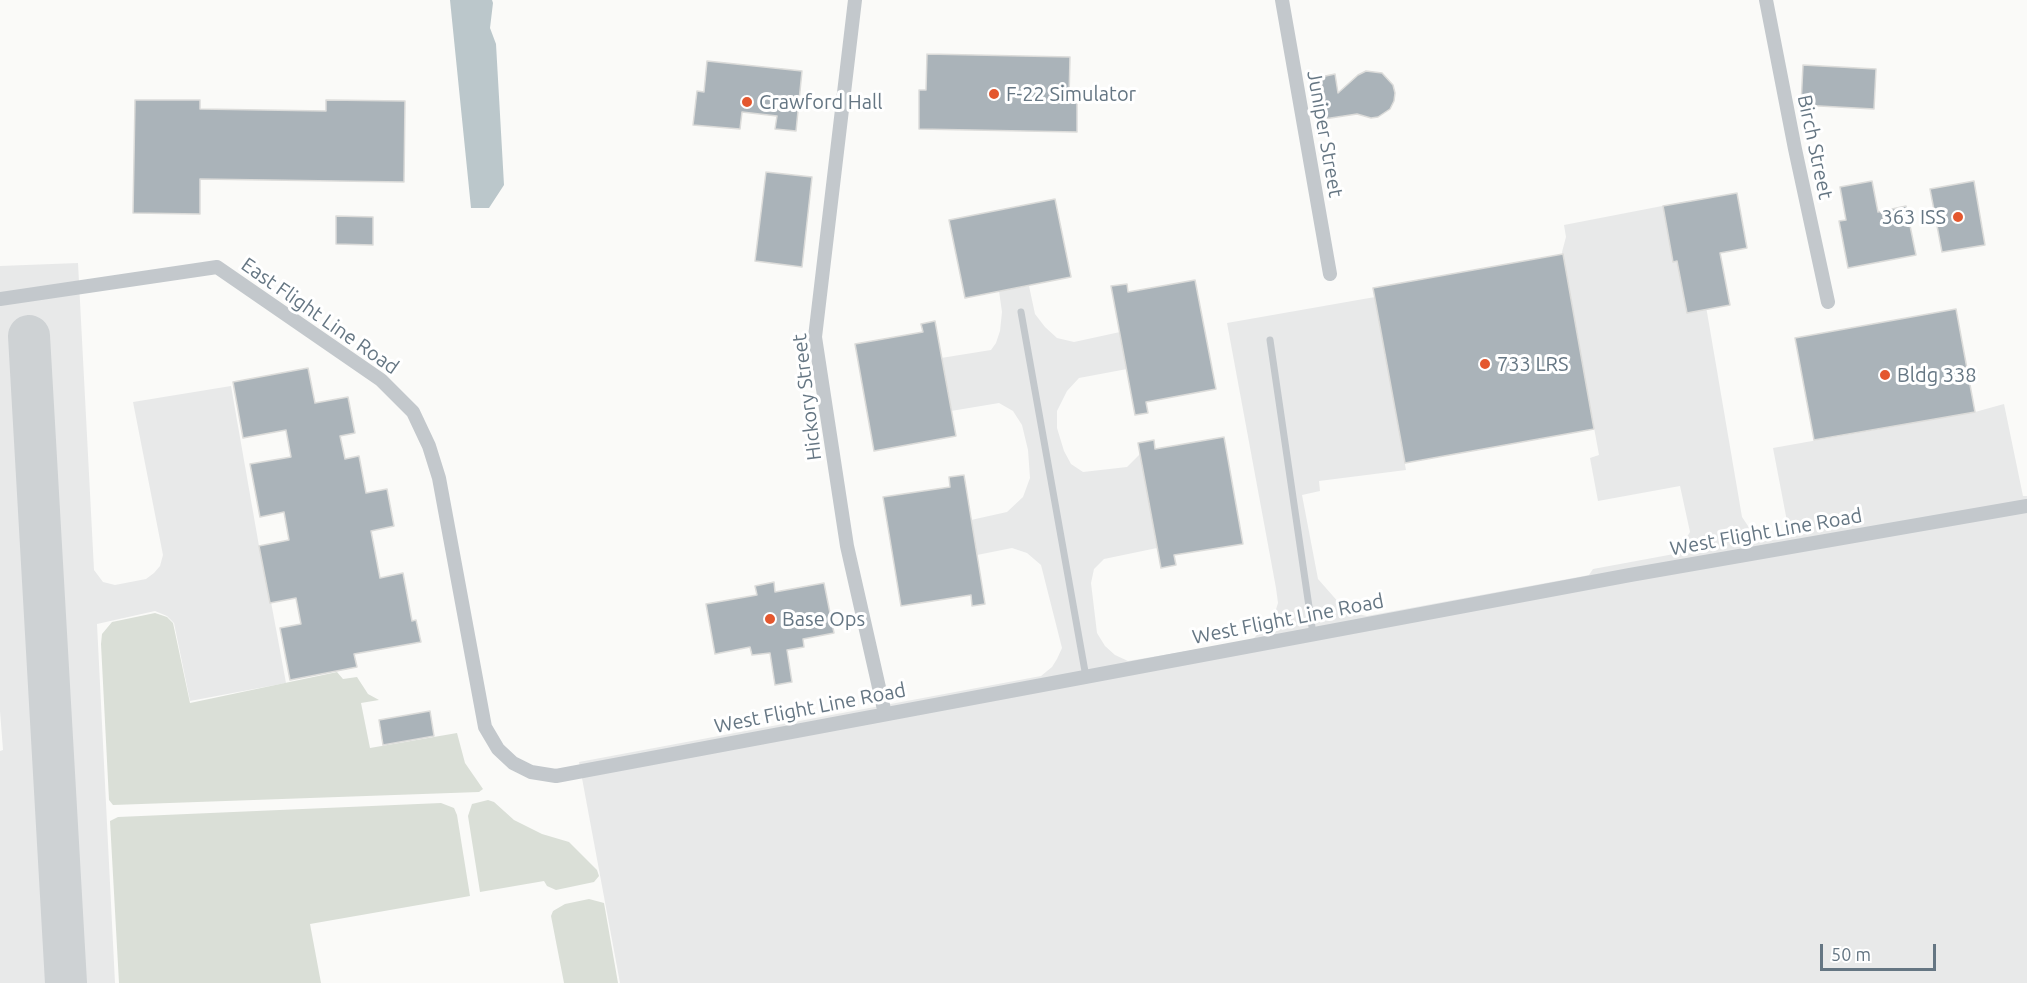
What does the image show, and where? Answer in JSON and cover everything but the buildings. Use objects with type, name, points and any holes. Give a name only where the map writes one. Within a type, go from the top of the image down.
[{"type":"street","name":"Hickory Street","points":[[855,0],[815,337],[847,546],[885,714]]},
{"type":"street","name":"Juniper Street","points":[[1282,0],[1330,274]]},
{"type":"street","name":"Birch Street","points":[[1766,0],[1828,302]]},
{"type":"street","name":"East Flight Line Road","points":[[0,299],[217,267],[381,380],[413,412],[429,446],[439,478],[485,728],[498,749],[513,763],[531,772],[556,776]]},
{"type":"street","name":"West Flight Line Road","points":[[556,776],[1640,573],[2027,506]]},
{"type":"lane","points":[[1021,312],[1086,677]]},
{"type":"lane","points":[[1270,340],[1313,634]]},
{"type":"shaded area","points":[[450,0],[492,0],[493,3],[490,28],[496,44],[504,185],[489,208],[471,208]]},
{"type":"shaded area","points":[[1688,201],[1742,517],[1750,529],[1762,538],[1774,540],[1790,537],[1773,448],[1975,412],[2004,404],[2023,496],[2027,496],[2027,983],[620,983],[579,762],[1041,676],[1052,667],[1057,659],[1062,648],[1041,565],[1027,553],[1012,548],[977,555],[971,520],[1007,512],[1023,497],[1030,478],[1028,450],[1022,425],[1013,411],[999,403],[951,411],[941,358],[991,350],[1000,331],[1002,312],[999,291],[1029,286],[1035,314],[1057,338],[1074,342],[1120,332],[1127,369],[1079,378],[1067,391],[1057,411],[1057,428],[1064,451],[1071,464],[1083,472],[1127,467],[1140,454],[1157,548],[1104,559],[1094,569],[1091,583],[1097,633],[1105,646],[1115,655],[1128,661],[1252,640],[1273,619],[1278,603],[1227,323],[1375,297],[1406,470],[1319,481],[1320,491],[1302,495],[1318,579],[1340,604],[1353,613],[1367,616],[1589,575],[1593,569],[1674,554],[1690,532],[1680,486],[1598,501],[1590,458],[1599,455],[1562,252],[1566,237],[1564,225]]},
{"type":"shaded area","points":[[78,263],[94,570],[103,582],[115,585],[146,579],[160,566],[163,555],[133,402],[231,386],[286,683],[190,701],[174,623],[167,616],[155,611],[97,624],[115,983],[0,983],[0,751],[3,750],[0,711],[0,266]]},
{"type":"shaded area","points":[[155,613],[167,617],[173,623],[190,703],[337,672],[343,679],[357,677],[368,694],[379,700],[361,703],[370,748],[457,733],[465,763],[483,789],[479,792],[113,805],[109,800],[102,634],[112,622]]},
{"type":"shaded area","points":[[488,800],[494,802],[514,820],[542,834],[569,842],[597,870],[599,876],[594,882],[556,890],[547,886],[544,881],[480,892],[468,816],[472,804]]},
{"type":"shaded area","points":[[441,803],[454,808],[457,815],[470,896],[310,924],[321,983],[119,983],[110,821],[118,817]]},
{"type":"shaded area","points":[[589,899],[604,903],[618,983],[564,983],[551,916],[553,911],[565,904]]},
{"type":"taxiway","points":[[29,336],[66,983]]},
{"type":"place","name":"F-22 Simulator","points":[[994,94]]},
{"type":"place","name":"Crawford Hall","points":[[747,102]]},
{"type":"place","name":"363 ISS","points":[[1958,217]]},
{"type":"place","name":"733 LRS","points":[[1485,364]]},
{"type":"place","name":"Bldg 338","points":[[1885,375]]},
{"type":"place","name":"Base Ops","points":[[770,619]]}]
